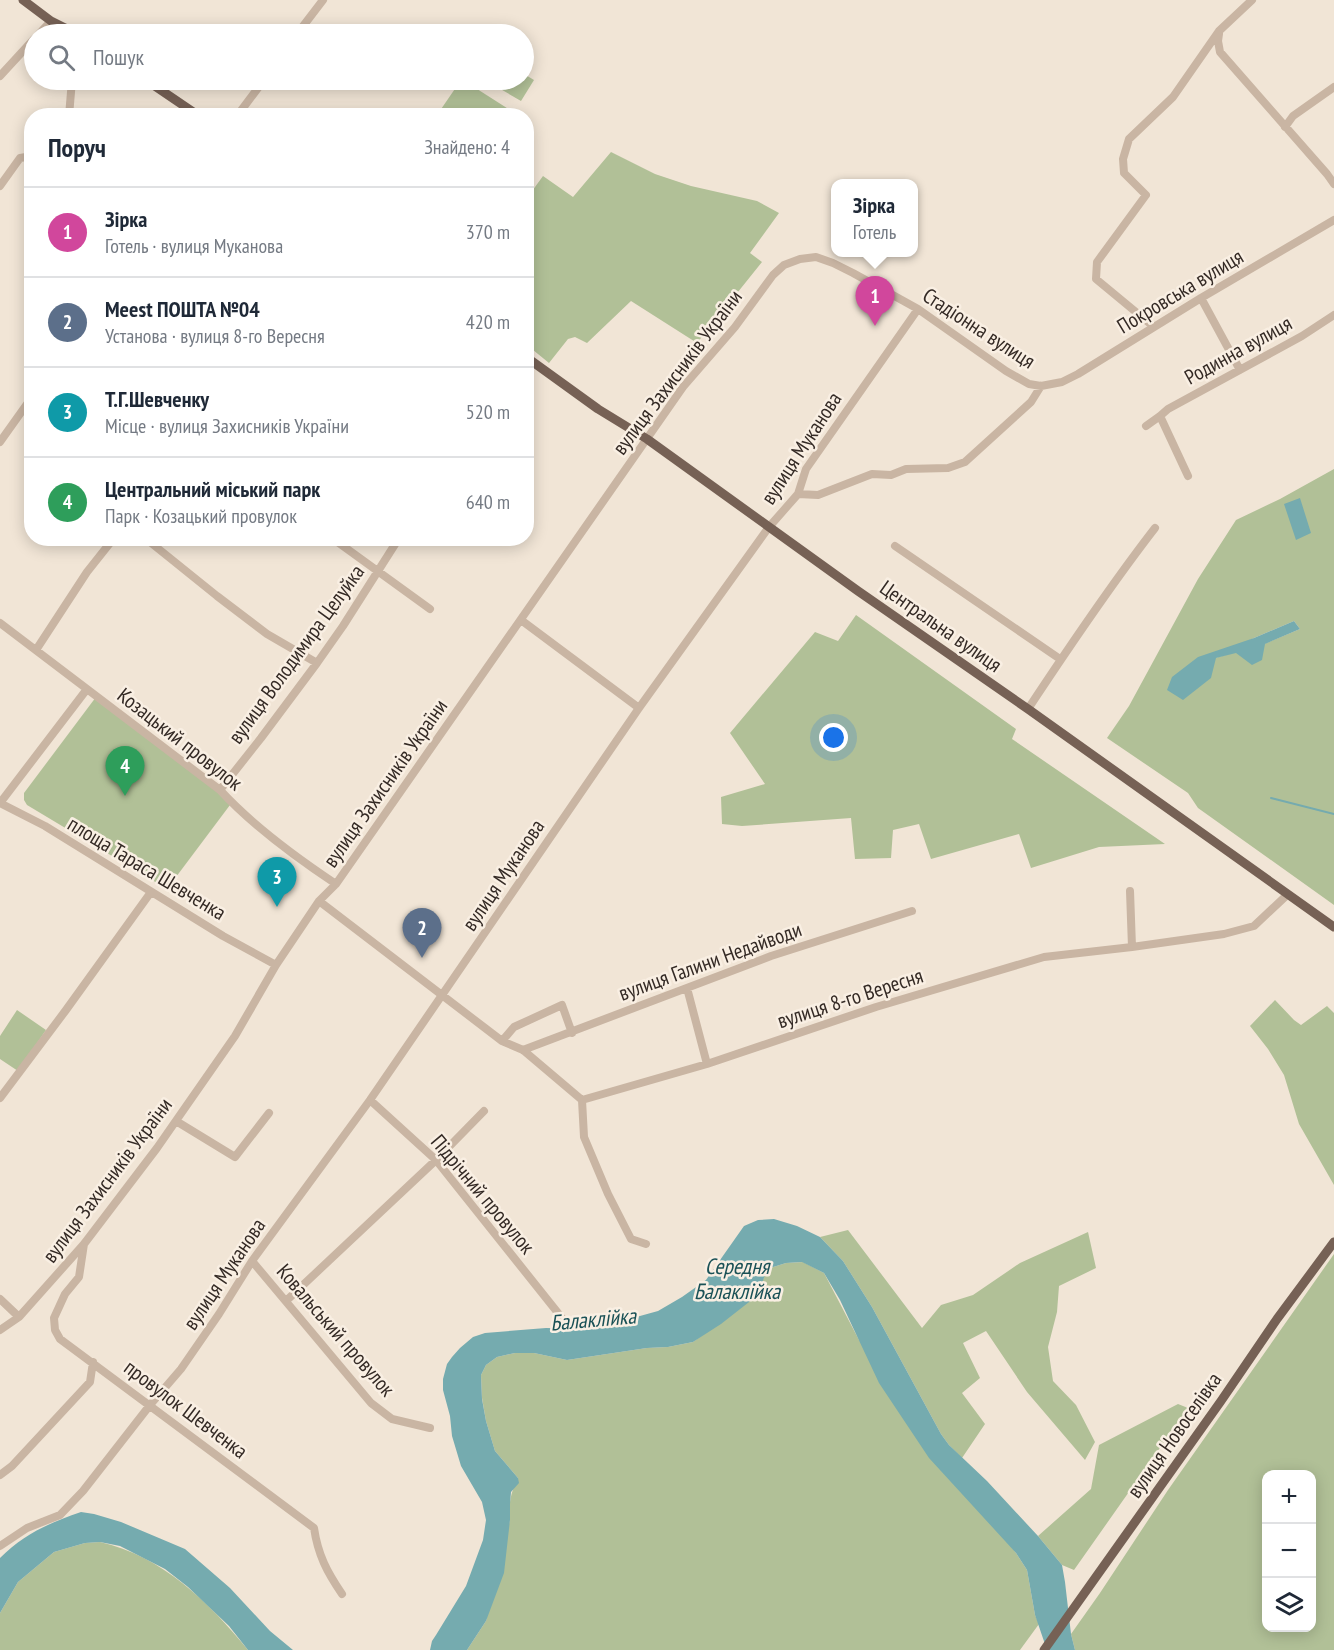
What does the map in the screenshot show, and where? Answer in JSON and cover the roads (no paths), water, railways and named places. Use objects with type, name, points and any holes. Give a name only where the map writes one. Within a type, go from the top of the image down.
[{"type":"main road","points":[[23,0],[57,24]]},
{"type":"main road","points":[[160,90],[186,108]]},
{"type":"main road","name":"Центральна вулиця","points":[[534,363],[598,409],[647,439],[1334,927]]},
{"type":"main road","name":"вулиця Новоселівка","points":[[1044,1650],[1277,1319],[1334,1242]]},
{"type":"street","points":[[305,24],[323,0]]},
{"type":"street","points":[[1154,327],[1096,279],[1097,262],[1146,195],[1124,173],[1123,159],[1129,139],[1173,97],[1219,31],[1252,0]]},
{"type":"street","points":[[48,24],[51,21]]},
{"type":"street","points":[[1219,31],[1220,52],[1334,184]]},
{"type":"street","points":[[0,76],[24,50]]},
{"type":"street","points":[[1285,127],[1293,116],[1334,87]]},
{"type":"street","points":[[70,108],[71,90]]},
{"type":"street","points":[[243,108],[256,90]]},
{"type":"street","points":[[0,186],[20,158],[24,157]]},
{"type":"street","name":"Покровська вулиця","points":[[1041,386],[1062,382],[1078,374],[1334,220]]},
{"type":"street","name":"Стадіонна вулиця","points":[[800,259],[816,257],[833,263],[918,309],[1006,371],[1029,384],[1041,386]]},
{"type":"street","name":"вулиця Захисників України","points":[[0,1330],[19,1317],[84,1244],[176,1121],[235,1036],[276,965],[319,902],[336,884],[683,387],[735,327],[773,275],[784,265],[800,259]]},
{"type":"street","points":[[1201,298],[1240,370]]},
{"type":"street","name":"вулиця Муканова","points":[[0,1546],[27,1528],[60,1515],[83,1491],[181,1369],[252,1262],[370,1100],[639,708],[769,527],[798,494],[806,469],[918,309]]},
{"type":"street","name":"Родинна вулиця","points":[[1146,426],[1168,409],[1302,336],[1334,315]]},
{"type":"street","points":[[798,494],[818,495],[872,474],[891,475],[906,469],[948,468],[965,462],[1031,402],[1041,386]]},
{"type":"street","points":[[0,442],[24,408]]},
{"type":"street","points":[[1160,416],[1188,476]]},
{"type":"street","points":[[1028,709],[1060,659],[1155,528]]},
{"type":"street","points":[[36,650],[87,572],[108,546]]},
{"type":"street","points":[[155,546],[267,634],[316,663]]},
{"type":"street","points":[[343,546],[430,609]]},
{"type":"street","name":"вулиця Володимира Целуйка","points":[[220,789],[261,738],[343,626],[394,546]]},
{"type":"street","points":[[895,546],[1060,659]]},
{"type":"street","points":[[521,620],[639,708]]},
{"type":"street","name":"Козацький провулок","points":[[0,623],[220,789],[233,804],[336,884]]},
{"type":"street","name":"площа Тараса Шевченка","points":[[87,689],[0,803],[45,826],[223,936],[276,965]]},
{"type":"street","points":[[1130,891],[1132,947]]},
{"type":"street","points":[[0,1098],[151,892]]},
{"type":"street","name":"вулиця 8-го Вересня","points":[[582,1100],[707,1064],[876,1007],[1044,957],[1224,934],[1254,926],[1287,895]]},
{"type":"street","points":[[319,902],[502,1041],[523,1050],[582,1100],[584,1137],[608,1194],[632,1239],[646,1244]]},
{"type":"street","name":"вулиця Галини Недайводи","points":[[523,1050],[771,956],[912,911]]},
{"type":"street","points":[[687,988],[707,1064]]},
{"type":"street","points":[[502,1041],[514,1027],[562,1005],[572,1033]]},
{"type":"street","name":"Підрічний провулок","points":[[370,1100],[436,1160],[562,1318]]},
{"type":"street","points":[[286,1301],[436,1160],[484,1111]]},
{"type":"street","points":[[176,1121],[235,1157],[269,1113]]},
{"type":"street","name":"провулок Шевченка","points":[[84,1244],[79,1277],[65,1294],[54,1318],[55,1330],[60,1339],[314,1528],[325,1568],[342,1594]]},
{"type":"street","name":"Ковальський провулок","points":[[252,1262],[371,1403],[392,1419],[430,1428]]},
{"type":"street","points":[[0,1299],[19,1317]]},
{"type":"street","points":[[0,1474],[12,1466],[90,1382],[93,1362]]},
{"type":"water","points":[[1300,498],[1311,533],[1296,540],[1284,504]]},
{"type":"water","points":[[1294,621],[1300,629],[1265,644],[1262,660],[1252,665],[1236,653],[1216,658],[1211,678],[1183,700],[1167,690],[1172,677],[1198,657],[1254,638]]},
{"type":"water","name":"Середня Балаклійка","points":[[774,1219],[797,1226],[820,1237],[843,1261],[872,1307],[941,1434],[1038,1536],[1062,1565],[1075,1650],[1047,1650],[1035,1615],[1027,1570],[1016,1553],[929,1458],[879,1383],[840,1300],[824,1273],[802,1262],[786,1263],[770,1268],[766,1272],[758,1295],[721,1324],[693,1342],[567,1360],[534,1353],[515,1353],[497,1357],[486,1365],[481,1375],[486,1421],[495,1451],[518,1478],[519,1483],[511,1492],[504,1573],[486,1621],[467,1650],[430,1650],[432,1641],[466,1586],[483,1540],[486,1520],[482,1502],[461,1466],[452,1436],[443,1379],[447,1364],[452,1357],[473,1337],[485,1333],[546,1328],[593,1329],[658,1311],[706,1280],[744,1226],[758,1220]]},
{"type":"water","points":[[81,1512],[121,1522],[185,1549],[230,1588],[270,1631],[293,1650],[248,1650],[229,1626],[188,1587],[165,1569],[120,1546],[100,1542],[85,1543],[54,1552],[18,1582],[0,1613],[0,1558],[18,1542],[38,1530]]},
{"type":"waterway","points":[[1271,798],[1334,814]]},
{"type":"place","name":"Зірка","points":[[875,326]]},
{"type":"place","name":"Центральний міський парк","points":[[125,796]]},
{"type":"place","name":"Т.Г.Шевченку","points":[[277,907]]},
{"type":"place","name":"Meest ПОШТА №04","points":[[422,958]]},
{"type":"water label","name":"Балаклійка","points":[[593,1319]]}]
